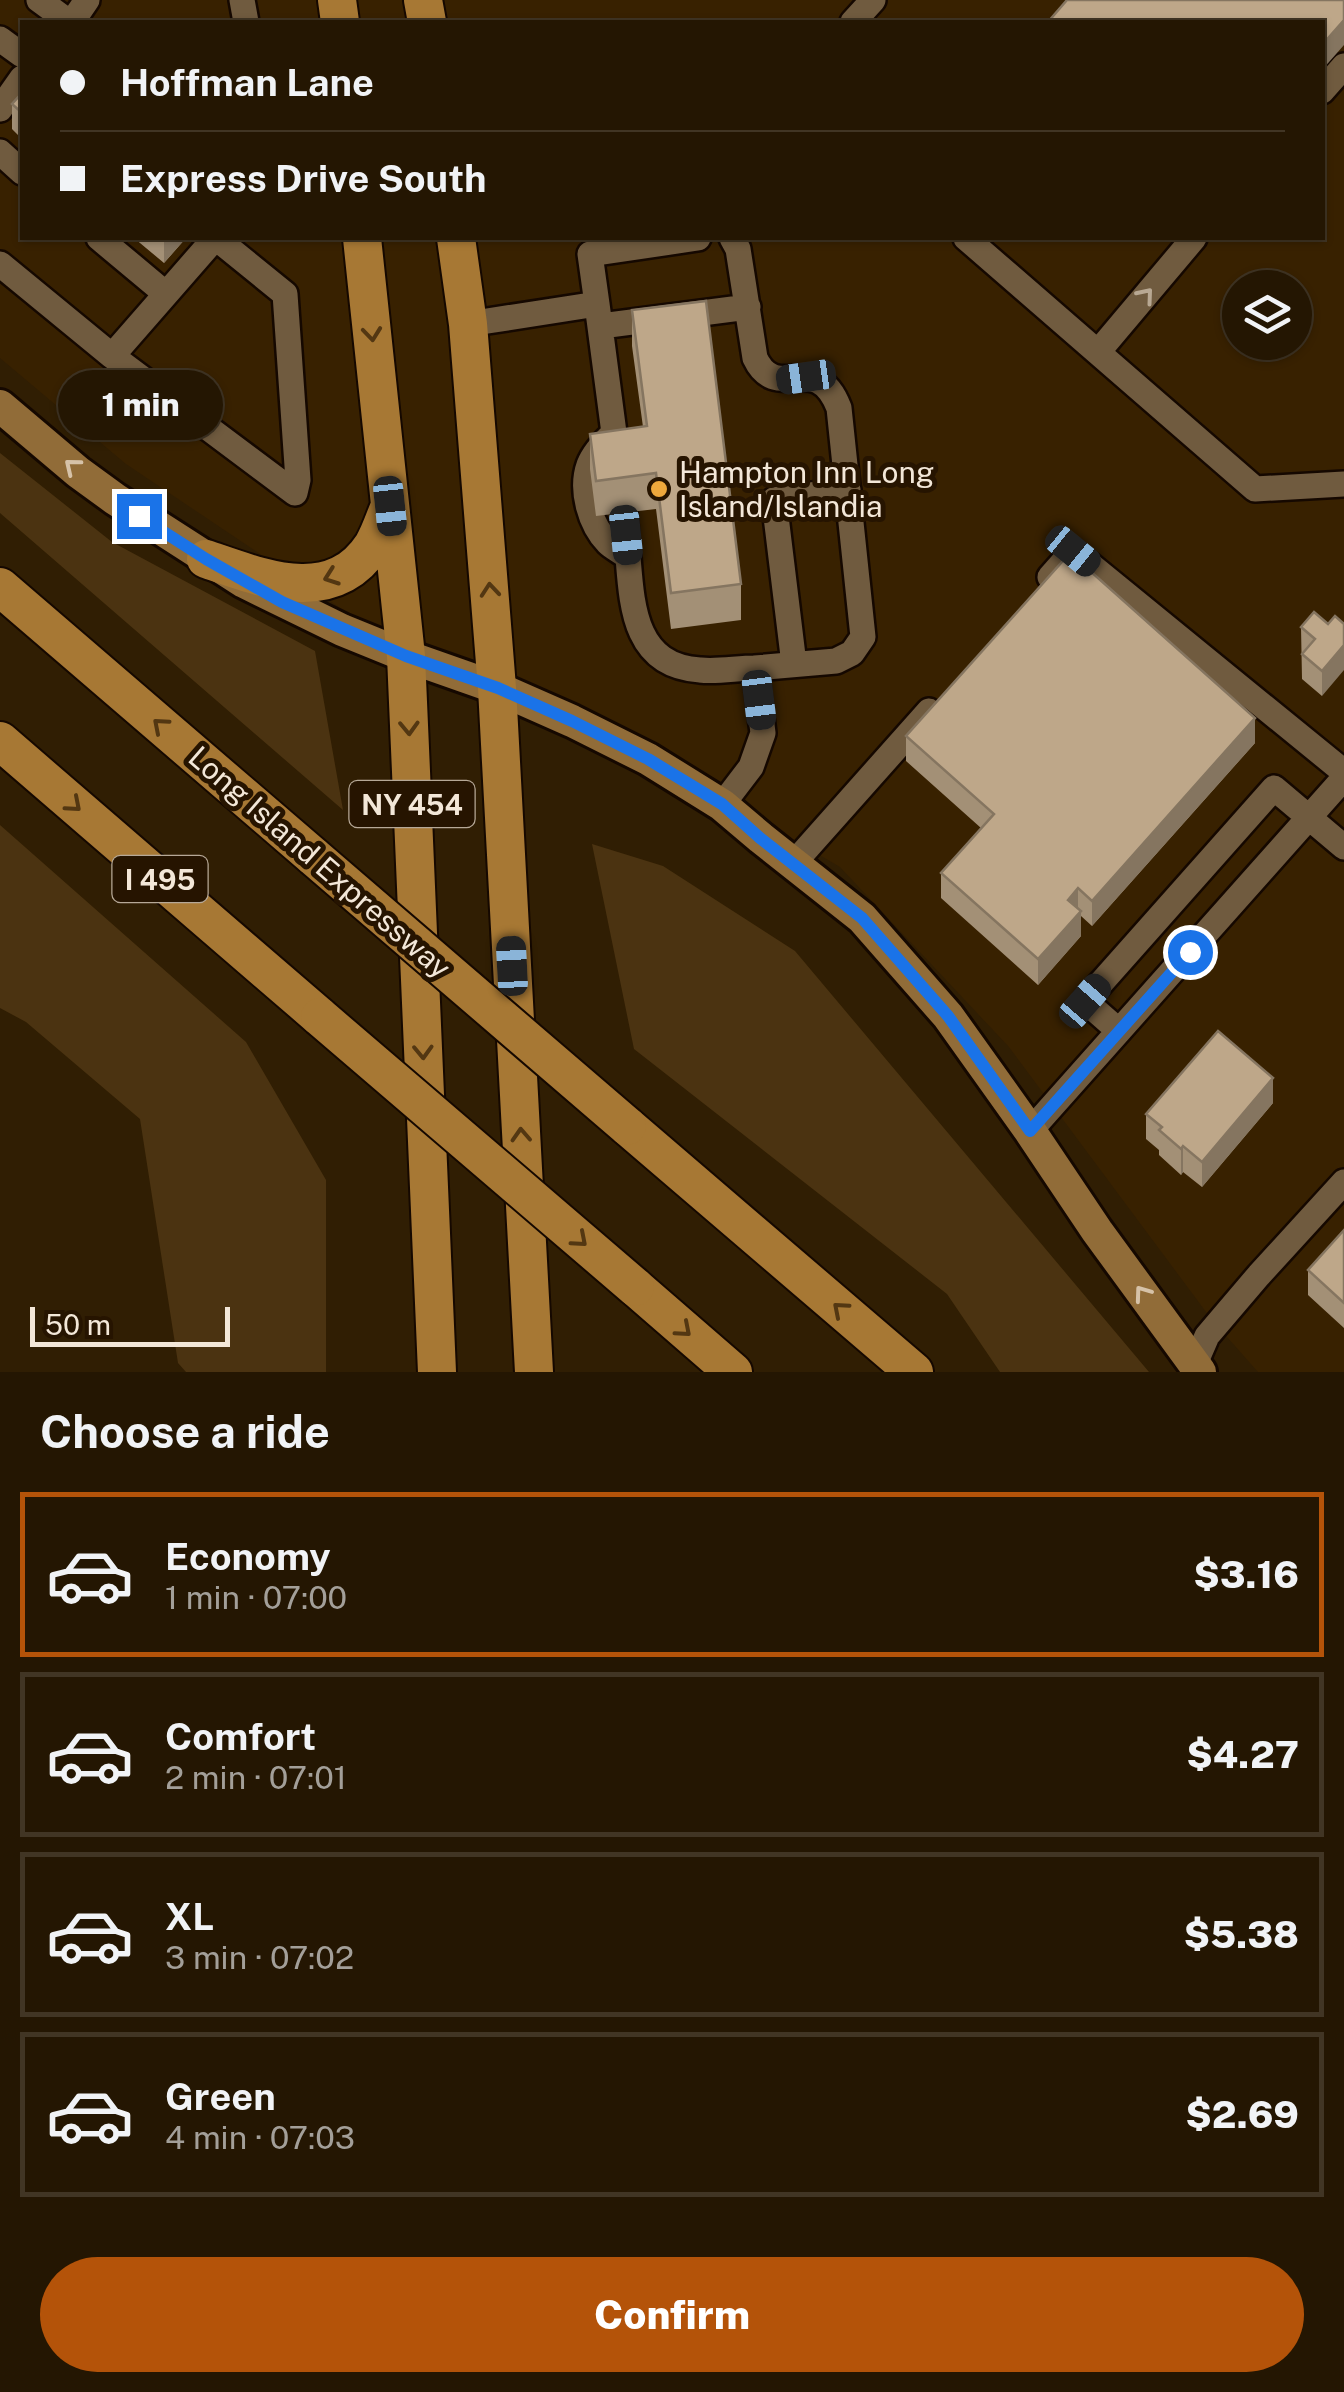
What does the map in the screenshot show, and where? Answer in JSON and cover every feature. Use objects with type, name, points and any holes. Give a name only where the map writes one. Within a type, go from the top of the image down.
[{"type":"highway","name":"NY 454","points":[[362,240],[406,656],[437,1372]]},
{"type":"highway","name":"NY 454","points":[[456,240],[468,324],[498,688],[534,1372]]},
{"type":"highway","points":[[206,559],[289,584],[313,584],[336,578],[355,566],[372,546],[390,506]]},
{"type":"highway","name":"Long Island Expressway","points":[[0,587],[914,1372]]},
{"type":"highway","name":"I 495","points":[[0,741],[733,1372]]},
{"type":"main road","points":[[0,406],[103,490],[206,559],[282,602],[406,656],[498,688],[648,759],[722,804],[862,918],[948,1016],[1197,1369]]},
{"type":"street","points":[[39,0],[68,20]]},
{"type":"street","points":[[855,20],[872,0]]},
{"type":"street","points":[[0,38],[20,53]]},
{"type":"street","points":[[1325,87],[1344,66]]},
{"type":"street","points":[[0,109],[20,81]]},
{"type":"street","points":[[0,152],[20,170]]},
{"type":"street","points":[[101,240],[166,294]]},
{"type":"street","points":[[112,356],[213,240]]},
{"type":"street","points":[[0,264],[112,356],[294,492],[298,480],[285,294],[218,240]]},
{"type":"street","points":[[618,466],[590,254],[684,240]]},
{"type":"street","points":[[624,513],[632,599],[640,633],[656,654],[679,668],[704,671],[836,660],[852,653],[863,637],[839,408],[834,394],[823,382],[806,377],[770,377],[760,368],[733,240]]},
{"type":"street","points":[[968,240],[1255,489],[1344,484]]},
{"type":"street","points":[[1098,352],[1192,240]]},
{"type":"street","points":[[468,324],[748,306]]},
{"type":"street","points":[[614,433],[599,447],[588,467],[585,493],[600,532],[628,557]]},
{"type":"street","points":[[794,664],[774,500],[848,490]]},
{"type":"street","points":[[1030,1131],[1344,775],[1073,551],[1034,595]]},
{"type":"street","points":[[722,804],[751,767],[763,732],[756,668]]},
{"type":"street","points":[[793,864],[942,697]]},
{"type":"street","points":[[1119,1031],[1085,1001],[1274,788],[1344,848]]},
{"type":"street","points":[[1197,1369],[1208,1336],[1344,1182]]},
{"type":"shaded area","points":[[0,0],[1344,0],[1344,1372],[1258,1372],[1212,1320],[1009,1047],[840,867],[651,756],[351,615],[126,464],[0,358]]},
{"type":"shaded area","points":[[0,453],[112,542],[315,651],[343,810],[0,513]]},
{"type":"shaded area","points":[[0,825],[246,1042],[326,1180],[326,1372],[186,1372],[178,1363],[140,1119],[26,1022],[0,1008]]},
{"type":"shaded area","points":[[592,844],[663,866],[795,951],[1149,1372],[1000,1372],[947,1294],[634,1049]]},
{"type":"building","points":[[1067,0],[1344,0],[1344,20],[1325,42],[1325,20],[1050,20]]},
{"type":"building","points":[[20,95],[20,111],[12,104]]},
{"type":"building","name":"Hampton Inn Long Island/Islandia","points":[[706,301],[741,584],[671,593],[656,473],[596,481],[590,434],[647,426],[632,310]]},
{"type":"building","points":[[1070,553],[1255,718],[1092,901],[1078,888],[1068,900],[1081,911],[1038,959],[941,873],[994,814],[906,736]]},
{"type":"building","points":[[1314,612],[1328,624],[1335,616],[1344,624],[1344,645],[1322,671],[1302,654],[1315,639],[1301,627]]},
{"type":"building","points":[[1218,1031],[1273,1078],[1202,1162],[1183,1146],[1181,1149],[1146,1114]]},
{"type":"building","points":[[1344,1230],[1344,1303],[1308,1270]]},
{"type":"place","name":"Hampton Inn Long Island/Islandia","points":[[659,489]]},
{"type":"route","points":[[139,516],[282,602],[342,630],[498,688],[572,721],[648,759],[722,804],[862,918],[948,1016],[1030,1131],[1190,952]]}]
